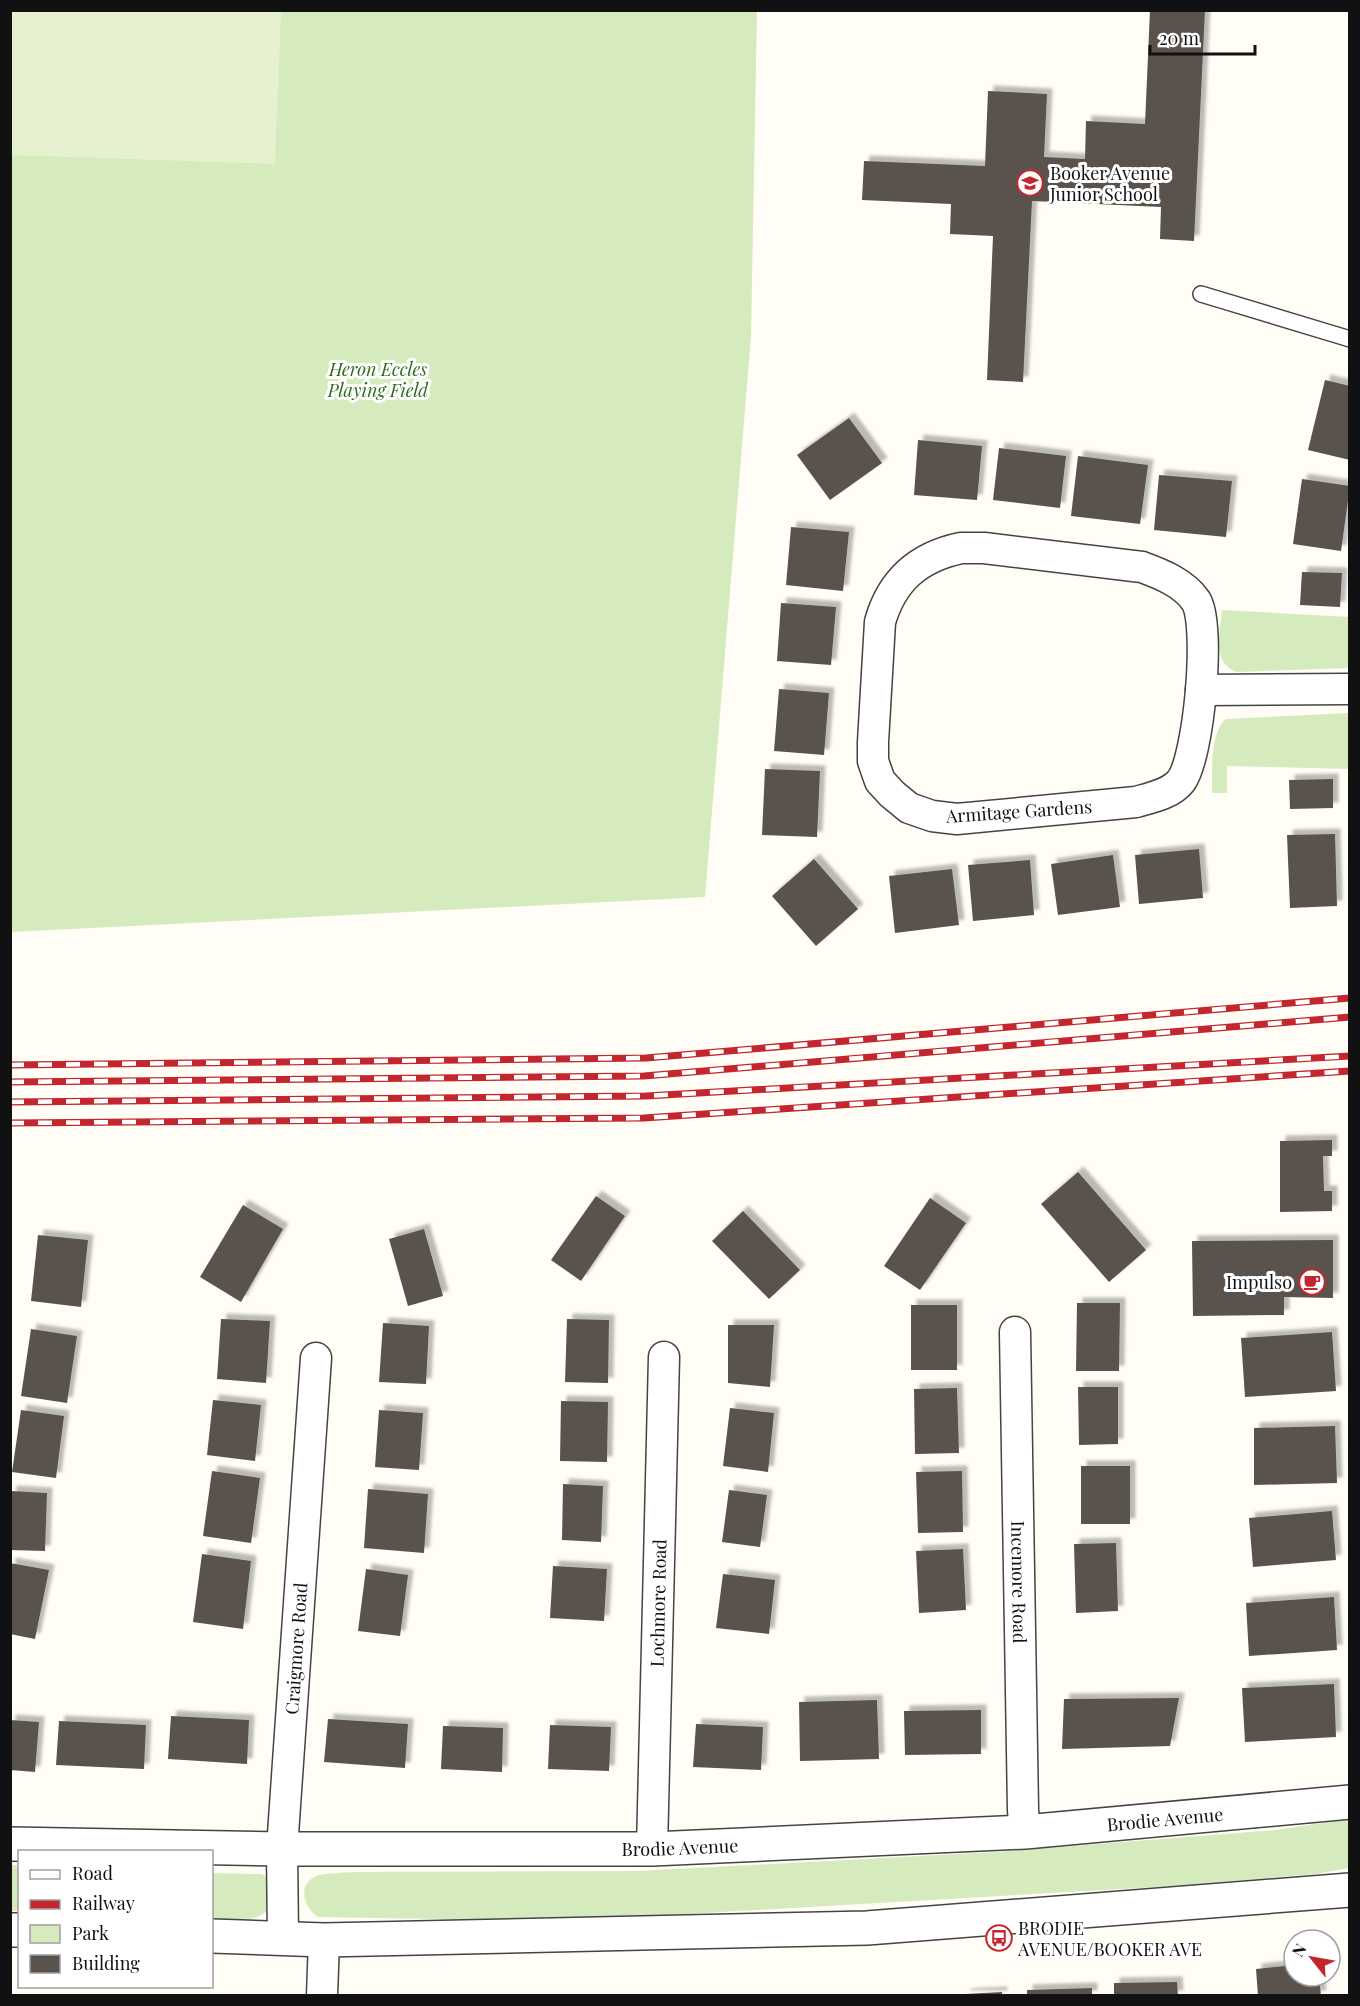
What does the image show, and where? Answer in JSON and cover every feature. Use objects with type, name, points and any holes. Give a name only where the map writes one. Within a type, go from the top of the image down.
[{"type":"street","name":"Armitage Gardens","points":[[961,548],[984,548],[1142,567],[1165,576],[1183,588],[1196,601],[1202,619],[1201,690],[1189,765],[1180,782],[1159,796],[1136,802],[957,819],[932,816],[909,808],[892,794],[880,781],[873,760],[880,622],[885,606],[894,588],[906,574],[942,552],[961,548]]},
{"type":"street","points":[[1201,690],[1350,689]]},
{"type":"street","name":"Incemore Road","points":[[1015,1332],[1025,1832]]},
{"type":"street","name":"Lochmore Road","points":[[652,1849],[664,1357]]},
{"type":"street","name":"Craigmore Road","points":[[283,1938],[282,1849],[316,1358]]},
{"type":"street","name":"Brodie Avenue","points":[[10,1844],[282,1849],[652,1849],[1025,1832],[1350,1802]]},
{"type":"street","points":[[213,1936],[324,1940],[867,1928],[1350,1890]]},
{"type":"street","points":[[322,1995],[324,1940]]},
{"type":"lane","points":[[1201,294],[1350,339]]},
{"type":"green space","points":[[11,10],[281,11],[275,164],[11,155]]},
{"type":"green space","name":"Heron Eccles Playing Field","points":[[11,11],[757,11],[751,336],[705,897],[11,932]]},
{"type":"green space","points":[[1222,610],[1349,617],[1349,668],[1237,672],[1223,662],[1220,654]]},
{"type":"green space","points":[[1349,713],[1349,769],[1227,766],[1227,793],[1212,793],[1215,743],[1217,733],[1226,719]]},
{"type":"green space","points":[[1349,1819],[1349,1868],[1316,1874],[1172,1886],[652,1916],[494,1920],[318,1917],[308,1907],[304,1894],[307,1883],[312,1878],[332,1873],[637,1871],[996,1852],[1276,1830]]},
{"type":"green space","points":[[10,1865],[18,1865],[18,1911],[11,1911]]},
{"type":"green space","points":[[213,1873],[262,1874],[273,1883],[271,1902],[267,1910],[254,1918],[237,1920],[213,1918]]},
{"type":"building","name":"Booker Avenue Junior School","points":[[1150,10],[1205,10],[1194,241],[1160,239],[1161,207],[1032,201],[1023,382],[987,380],[993,236],[950,234],[951,204],[862,200],[864,161],[985,166],[988,91],[1047,94],[1044,157],[1085,159],[1086,121],[1145,124]]},
{"type":"building","points":[[1325,380],[1350,386],[1350,460],[1308,450]]},
{"type":"building","points":[[849,418],[882,463],[830,500],[797,455]]},
{"type":"building","points":[[918,440],[982,446],[977,500],[914,495]]},
{"type":"building","points":[[999,448],[1066,456],[1060,508],[993,500]]},
{"type":"building","points":[[1078,456],[1148,465],[1140,524],[1071,516]]},
{"type":"building","points":[[1159,475],[1232,481],[1226,537],[1154,530]]},
{"type":"building","points":[[1302,479],[1350,486],[1341,551],[1293,544]]},
{"type":"building","points":[[791,527],[849,532],[843,591],[786,585]]},
{"type":"building","points":[[1302,572],[1342,573],[1340,607],[1300,605]]},
{"type":"building","points":[[781,603],[836,607],[831,665],[777,661]]},
{"type":"building","points":[[779,689],[829,693],[824,755],[774,751]]},
{"type":"building","points":[[765,769],[820,771],[817,837],[762,835]]},
{"type":"building","points":[[1333,779],[1333,808],[1290,809],[1289,780]]},
{"type":"building","points":[[1335,834],[1337,906],[1290,908],[1287,835]]},
{"type":"building","points":[[1199,849],[1203,898],[1139,904],[1135,855]]},
{"type":"building","points":[[1113,855],[1120,907],[1058,915],[1051,864]]},
{"type":"building","points":[[814,859],[858,909],[816,946],[772,896]]},
{"type":"building","points":[[1030,860],[1034,915],[973,921],[968,865]]},
{"type":"building","points":[[952,869],[959,925],[895,933],[889,876]]},
{"type":"building","points":[[1332,1140],[1332,1156],[1323,1156],[1324,1191],[1332,1191],[1332,1211],[1280,1212],[1280,1141]]},
{"type":"building","points":[[1078,1172],[1146,1250],[1109,1282],[1041,1204]]},
{"type":"building","points":[[596,1196],[625,1216],[581,1281],[551,1260]]},
{"type":"building","points":[[930,1198],[966,1223],[920,1290],[884,1266]]},
{"type":"building","points":[[243,1205],[283,1229],[241,1302],[200,1277]]},
{"type":"building","points":[[743,1211],[800,1270],[769,1299],[712,1241]]},
{"type":"building","points":[[424,1229],[443,1296],[408,1306],[389,1239]]},
{"type":"building","points":[[38,1235],[88,1240],[81,1307],[31,1301]]},
{"type":"building","points":[[1333,1240],[1333,1298],[1284,1297],[1284,1315],[1193,1316],[1192,1241]]},
{"type":"building","points":[[1077,1303],[1120,1303],[1119,1371],[1076,1371]]},
{"type":"building","points":[[911,1305],[957,1305],[957,1370],[911,1370]]},
{"type":"building","points":[[221,1319],[270,1321],[266,1383],[217,1379]]},
{"type":"building","points":[[567,1319],[609,1320],[608,1383],[565,1382]]},
{"type":"building","points":[[383,1323],[429,1326],[426,1384],[379,1382]]},
{"type":"building","points":[[728,1325],[774,1325],[770,1387],[728,1383]]},
{"type":"building","points":[[31,1329],[77,1336],[67,1403],[21,1396]]},
{"type":"building","points":[[1332,1332],[1336,1391],[1245,1397],[1241,1338]]},
{"type":"building","points":[[1078,1387],[1118,1387],[1118,1444],[1079,1445]]},
{"type":"building","points":[[957,1388],[959,1453],[915,1454],[914,1389]]},
{"type":"building","points":[[213,1400],[261,1405],[255,1461],[207,1455]]},
{"type":"building","points":[[561,1401],[608,1402],[607,1462],[560,1461]]},
{"type":"building","points":[[730,1408],[774,1413],[768,1472],[723,1466]]},
{"type":"building","points":[[21,1410],[64,1416],[56,1478],[12,1472]]},
{"type":"building","points":[[379,1410],[423,1413],[419,1470],[375,1467]]},
{"type":"building","points":[[1335,1426],[1337,1483],[1254,1485],[1254,1428]]},
{"type":"building","points":[[1081,1466],[1130,1466],[1130,1524],[1081,1524]]},
{"type":"building","points":[[212,1471],[260,1478],[251,1543],[203,1536]]},
{"type":"building","points":[[962,1471],[963,1532],[918,1533],[916,1472]]},
{"type":"building","points":[[563,1484],[603,1486],[601,1542],[562,1540]]},
{"type":"building","points":[[368,1489],[428,1494],[424,1553],[364,1548]]},
{"type":"building","points":[[729,1490],[767,1495],[760,1547],[722,1542]]},
{"type":"building","points":[[11,1491],[47,1493],[45,1551],[10,1550]]},
{"type":"building","points":[[1332,1511],[1336,1560],[1253,1567],[1249,1518]]},
{"type":"building","points":[[1116,1543],[1118,1611],[1076,1613],[1074,1544]]},
{"type":"building","points":[[963,1549],[966,1610],[919,1613],[916,1551]]},
{"type":"building","points":[[202,1554],[251,1561],[243,1629],[193,1622]]},
{"type":"building","points":[[10,1563],[49,1570],[35,1639],[10,1634]]},
{"type":"building","points":[[553,1566],[607,1569],[604,1621],[550,1618]]},
{"type":"building","points":[[366,1569],[408,1575],[400,1636],[358,1631]]},
{"type":"building","points":[[723,1574],[775,1580],[769,1634],[716,1628]]},
{"type":"building","points":[[1334,1597],[1337,1650],[1249,1656],[1246,1603]]},
{"type":"building","points":[[1334,1684],[1336,1737],[1245,1742],[1242,1688]]},
{"type":"building","points":[[1179,1698],[1170,1746],[1062,1749],[1064,1699]]},
{"type":"building","points":[[877,1700],[879,1759],[800,1761],[799,1702]]},
{"type":"building","points":[[981,1710],[981,1754],[905,1755],[904,1711]]},
{"type":"building","points":[[171,1716],[249,1720],[247,1764],[168,1759]]},
{"type":"building","points":[[328,1719],[408,1724],[405,1768],[324,1762]]},
{"type":"building","points":[[10,1720],[39,1722],[35,1772],[10,1770]]},
{"type":"building","points":[[59,1721],[146,1725],[144,1769],[56,1765]]},
{"type":"building","points":[[696,1724],[763,1727],[761,1770],[693,1767]]},
{"type":"building","points":[[550,1725],[611,1727],[609,1771],[548,1769]]},
{"type":"building","points":[[443,1726],[503,1728],[502,1772],[441,1769]]},
{"type":"building","points":[[1282,1966],[1282,1988],[1320,1988],[1321,1996],[1258,1996],[1256,1969]]},
{"type":"building","points":[[1177,1982],[1178,1996],[1114,1996],[1114,1983]]},
{"type":"building","points":[[1092,1988],[1092,1996],[1027,1996],[1027,1990]]},
{"type":"building","points":[[1002,1992],[1002,1996],[965,1996],[965,1994]]},
{"type":"railway","points":[[10,1065],[646,1058],[1350,998]]},
{"type":"railway","points":[[10,1082],[644,1076],[1350,1017]]},
{"type":"railway","points":[[10,1102],[646,1096],[1350,1056]]},
{"type":"railway","points":[[10,1123],[644,1118],[1350,1071]]},
{"type":"place","name":"Booker Avenue Junior School","points":[[1030,183]]},
{"type":"place","name":"Impulso","points":[[1312,1282]]},
{"type":"place","name":"BRODIE AVENUE/BOOKER AVE","points":[[999,1938]]}]
